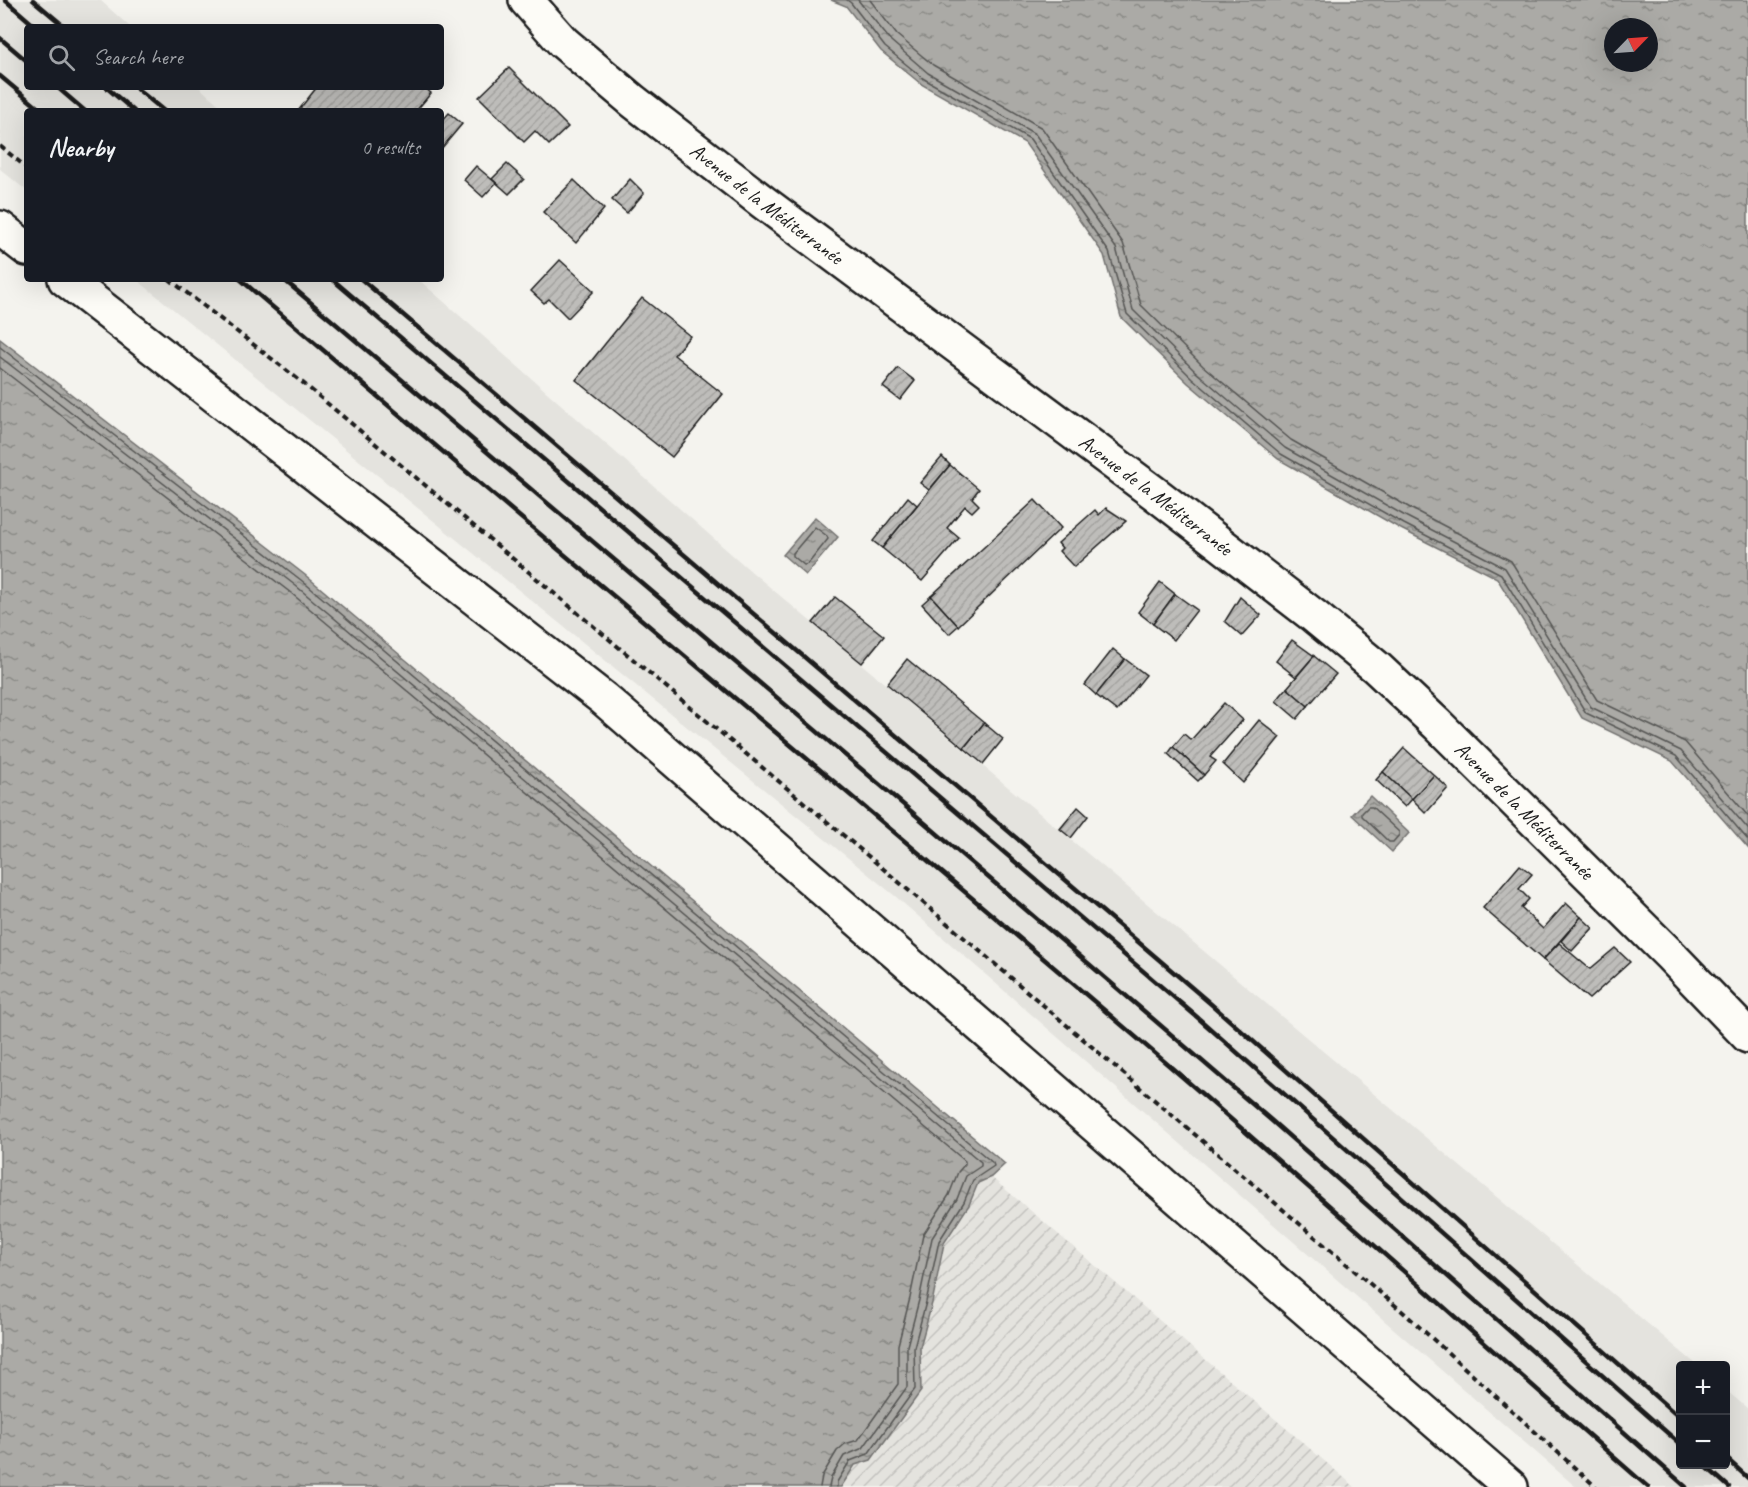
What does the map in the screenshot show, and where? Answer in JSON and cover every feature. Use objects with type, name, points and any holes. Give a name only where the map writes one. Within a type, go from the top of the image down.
[{"type":"main road","name":"Avenue de la Méditerranée","points":[[526,0],[563,42],[633,101],[763,202],[1176,510],[1314,616],[1376,667],[1455,741],[1748,1036]]},
{"type":"main road","points":[[0,228],[24,247]]},
{"type":"main road","points":[[69,282],[604,699],[1511,1487]]},
{"type":"path","points":[[0,146],[24,166]]},
{"type":"path","points":[[174,282],[303,383],[880,866],[1403,1312],[1596,1487]]},
{"type":"shaded area","points":[[0,0],[100,0],[127,24],[24,24],[24,90],[202,90],[223,108],[24,108],[24,189],[0,169]]},
{"type":"shaded area","points":[[140,282],[421,282],[753,573],[1692,1361],[1676,1361],[1676,1469],[1730,1469],[1730,1393],[1748,1409],[1748,1487],[1576,1487],[895,896]]},
{"type":"shaded area","points":[[991,1177],[1355,1487],[841,1487],[855,1465],[871,1460],[921,1391],[920,1347],[944,1243],[969,1205],[978,1183]]},
{"type":"water","points":[[831,0],[1748,0],[1748,848],[1672,761],[1582,718],[1497,578],[1401,529],[1278,459],[1188,383],[1121,317],[1104,255],[1025,143],[921,84],[881,51],[846,6]]},
{"type":"water","points":[[0,339],[305,575],[1005,1164],[991,1177],[978,1183],[969,1205],[944,1243],[920,1347],[921,1391],[871,1460],[855,1465],[841,1487],[0,1487]]},
{"type":"water","points":[[815,517],[838,537],[806,575],[783,555]]},
{"type":"water","points":[[1370,796],[1409,833],[1392,852],[1352,815]]},
{"type":"building","points":[[509,68],[568,127],[549,145],[535,131],[524,142],[479,97]]},
{"type":"building","points":[[315,90],[428,90],[431,93],[418,108],[300,108]]},
{"type":"building","points":[[449,113],[462,124],[444,145],[444,119]]},
{"type":"building","points":[[507,164],[524,179],[509,194],[492,179]]},
{"type":"building","points":[[476,166],[496,183],[483,197],[464,180]]},
{"type":"building","points":[[630,179],[644,193],[627,213],[612,200]]},
{"type":"building","points":[[574,180],[604,209],[576,243],[543,212]]},
{"type":"building","points":[[560,260],[594,291],[568,318],[549,299],[544,303],[531,291]]},
{"type":"building","points":[[642,298],[690,336],[674,355],[723,394],[672,457],[576,380]]},
{"type":"building","points":[[898,368],[915,381],[900,400],[883,387]]},
{"type":"building","points":[[942,457],[950,465],[929,490],[920,483]]},
{"type":"building","points":[[950,465],[979,489],[972,498],[979,505],[972,512],[965,506],[947,528],[959,538],[922,581],[882,548]]},
{"type":"building","points":[[908,497],[917,505],[882,548],[873,541]]},
{"type":"building","points":[[1035,500],[1061,528],[958,626],[931,596]]},
{"type":"building","points":[[1106,508],[1126,521],[1074,567],[1059,551],[1062,548],[1058,543],[1095,510],[1099,515]]},
{"type":"building","points":[[1160,582],[1175,594],[1153,624],[1138,612]]},
{"type":"building","points":[[1175,594],[1197,610],[1174,640],[1153,624]]},
{"type":"building","points":[[931,596],[958,626],[949,634],[922,604]]},
{"type":"building","points":[[835,597],[884,636],[862,663],[813,623]]},
{"type":"building","points":[[1240,597],[1261,615],[1242,636],[1225,621]]},
{"type":"building","points":[[1292,640],[1314,656],[1296,677],[1276,661]]},
{"type":"building","points":[[1113,649],[1125,659],[1096,695],[1085,685]]},
{"type":"building","points":[[1314,656],[1336,674],[1308,706],[1287,688]]},
{"type":"building","points":[[907,659],[984,723],[964,748],[887,684]]},
{"type":"building","points":[[1125,659],[1146,675],[1117,711],[1096,695]]},
{"type":"building","points":[[1287,688],[1308,706],[1297,719],[1276,701]]},
{"type":"building","points":[[1224,703],[1243,720],[1210,757],[1216,761],[1204,775],[1173,747],[1184,734],[1191,740]]},
{"type":"building","points":[[1259,720],[1280,737],[1243,783],[1223,764]]},
{"type":"building","points":[[984,723],[1003,739],[983,764],[964,748]]},
{"type":"building","points":[[1173,747],[1204,775],[1198,781],[1168,754]]},
{"type":"building","points":[[1404,748],[1434,775],[1412,799],[1383,772]]},
{"type":"building","points":[[1383,772],[1412,799],[1405,807],[1376,780]]},
{"type":"building","points":[[1434,775],[1448,788],[1426,813],[1412,799]]},
{"type":"building","points":[[1078,807],[1088,816],[1071,838],[1060,829]]},
{"type":"building","points":[[1520,865],[1532,874],[1519,889],[1529,899],[1521,908],[1543,929],[1566,903],[1581,917],[1543,960],[1483,908]]},
{"type":"building","points":[[1581,917],[1593,928],[1572,951],[1561,941]]},
{"type":"building","points":[[1559,943],[1590,969],[1615,948],[1630,962],[1589,999],[1543,960]]},
{"type":"railway","points":[[5,0],[33,24]]},
{"type":"railway","points":[[33,0],[61,24]]},
{"type":"railway","points":[[0,38],[24,58]]},
{"type":"railway","points":[[0,76],[38,108]]},
{"type":"railway","points":[[60,90],[82,108]]},
{"type":"railway","points":[[110,90],[130,108]]},
{"type":"railway","points":[[139,90],[160,108]]},
{"type":"railway","points":[[244,282],[1165,1062],[1648,1487]]},
{"type":"railway","points":[[287,282],[905,806],[1272,1121],[1686,1487]]},
{"type":"railway","points":[[336,282],[1197,1017],[1676,1440]]},
{"type":"railway","points":[[365,282],[1211,1004],[1677,1415]]},
{"type":"railway","points":[[1730,1462],[1748,1478]]},
{"type":"railway","points":[[1709,1469],[1729,1487]]}]
